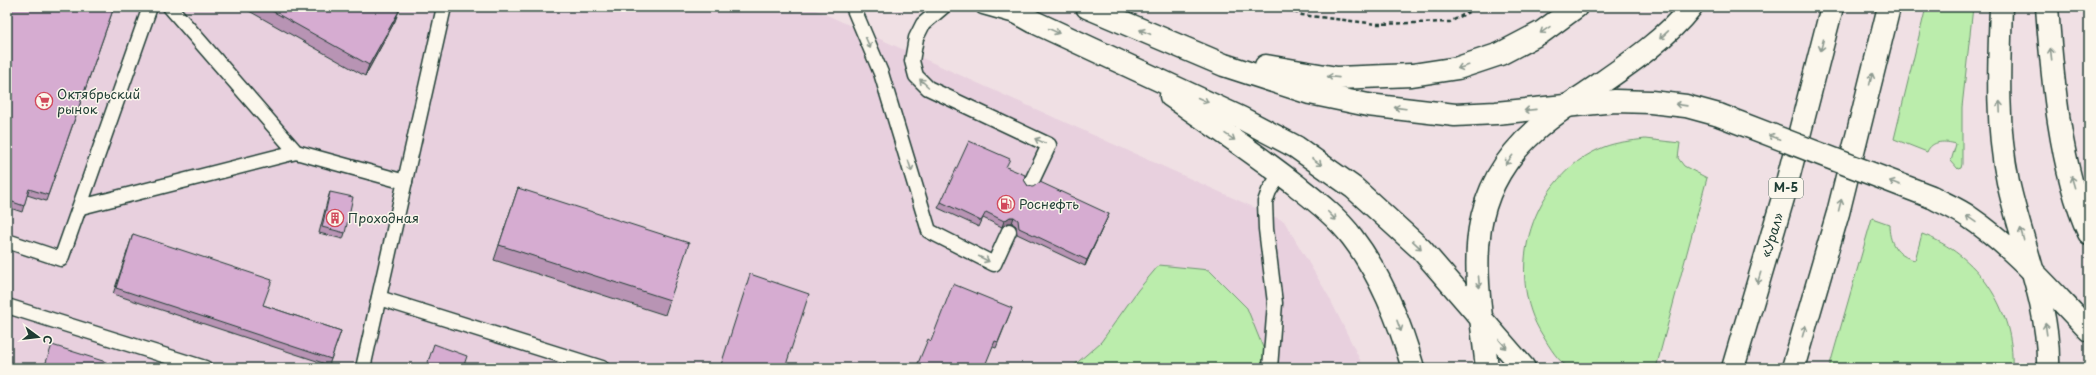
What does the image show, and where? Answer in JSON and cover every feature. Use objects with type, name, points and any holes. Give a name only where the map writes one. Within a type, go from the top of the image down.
[{"type":"main road","points":[[1007,7],[1034,22],[1241,118],[1296,147],[1354,188],[1422,249],[1524,368]]},
{"type":"main road","points":[[1087,7],[1224,65],[1310,93],[1368,105],[1455,115],[1496,113],[1616,101],[1651,102],[1686,106],[1718,115],[1932,197],[1957,209],[2009,249],[2089,330]]},
{"type":"main road","points":[[1180,47],[1303,73],[1337,78],[1412,75],[1458,68],[1500,54],[1542,32],[1576,7]]},
{"type":"main road","points":[[1488,368],[1482,320],[1477,240],[1481,216],[1492,184],[1508,160],[1534,131],[1568,105],[1650,48],[1681,19],[1691,7]]},
{"type":"main road","name":"«Урал»","points":[[1733,368],[1783,198],[1832,7]]},
{"type":"main road","points":[[1793,368],[1838,214],[1889,7]]},
{"type":"main road","points":[[2001,7],[1999,67],[2001,133],[2008,182],[2045,321],[2049,350],[2048,368]]},
{"type":"main road","points":[[2046,7],[2060,125],[2072,180],[2089,233]]},
{"type":"main road","points":[[1117,60],[1281,173],[1321,204],[1352,236],[1374,271],[1393,311],[1413,368]]},
{"type":"lane","points":[[7,241],[61,259],[81,208],[150,7]]},
{"type":"lane","points":[[170,7],[296,152]]},
{"type":"lane","points":[[363,368],[444,7]]},
{"type":"lane","points":[[852,7],[881,73],[930,231],[994,264],[1009,231]]},
{"type":"lane","points":[[943,7],[923,24],[916,38],[912,61],[916,76],[928,88],[1049,145],[1030,185]]},
{"type":"lane","points":[[983,7],[1034,22]]},
{"type":"lane","points":[[81,208],[296,152],[405,182]]},
{"type":"lane","points":[[1270,368],[1274,303],[1266,229],[1265,202],[1269,191],[1281,173]]},
{"type":"lane","points":[[379,298],[602,368]]},
{"type":"lane","points":[[7,306],[205,368]]},
{"type":"path","points":[[1281,7],[1302,15],[1377,24],[1450,22],[1478,7]]},
{"type":"shaded area","points":[[7,7],[809,7],[1284,221],[1329,297],[1364,368],[7,368]]},
{"type":"green space","points":[[1926,7],[1973,7],[1962,107],[1962,164],[1961,168],[1958,169],[1951,161],[1956,144],[1948,142],[1935,143],[1927,152],[1894,139]]},
{"type":"green space","points":[[1645,139],[1680,143],[1678,158],[1684,166],[1707,178],[1656,368],[1573,369],[1562,363],[1555,354],[1543,336],[1531,311],[1525,284],[1525,256],[1531,228],[1542,202],[1558,179],[1579,161],[1609,145]]},
{"type":"green space","points":[[1872,218],[1889,224],[1892,242],[1898,252],[1908,258],[1915,260],[1922,234],[1942,243],[1960,255],[1975,270],[1989,286],[2007,325],[2011,346],[2012,368],[1829,368]]},
{"type":"green space","points":[[1159,265],[1209,270],[1247,308],[1266,355],[1266,368],[1071,368],[1101,342],[1138,290]]},
{"type":"building","name":"Октябрьский рынок","points":[[7,7],[114,7],[48,195],[29,189],[24,206],[7,200]]},
{"type":"building","points":[[265,7],[392,7],[399,11],[369,65]]},
{"type":"building","name":"Роснефть","points":[[969,141],[1010,159],[1006,167],[1025,175],[1024,180],[1028,186],[1033,187],[1040,182],[1109,214],[1087,260],[1019,228],[1018,220],[1014,217],[1010,217],[1004,221],[986,212],[981,221],[941,202]]},
{"type":"building","points":[[518,188],[689,243],[670,300],[499,245]]},
{"type":"building","name":"Проходная","points":[[330,192],[353,197],[345,233],[322,227]]},
{"type":"building","points":[[133,234],[272,280],[263,305],[341,331],[331,359],[116,288]]},
{"type":"building","points":[[750,274],[809,294],[785,368],[720,368]]},
{"type":"building","points":[[953,284],[1012,308],[998,342],[995,341],[984,368],[916,368],[928,339],[931,341]]},
{"type":"building","points":[[434,344],[467,356],[464,365],[473,368],[426,368]]},
{"type":"building","points":[[52,345],[125,368],[44,368]]},
{"type":"place","name":"Октябрьский рынок","points":[[44,101]]},
{"type":"place","name":"Роснефть","points":[[1006,204]]},
{"type":"place","name":"Проходная","points":[[335,218]]}]
